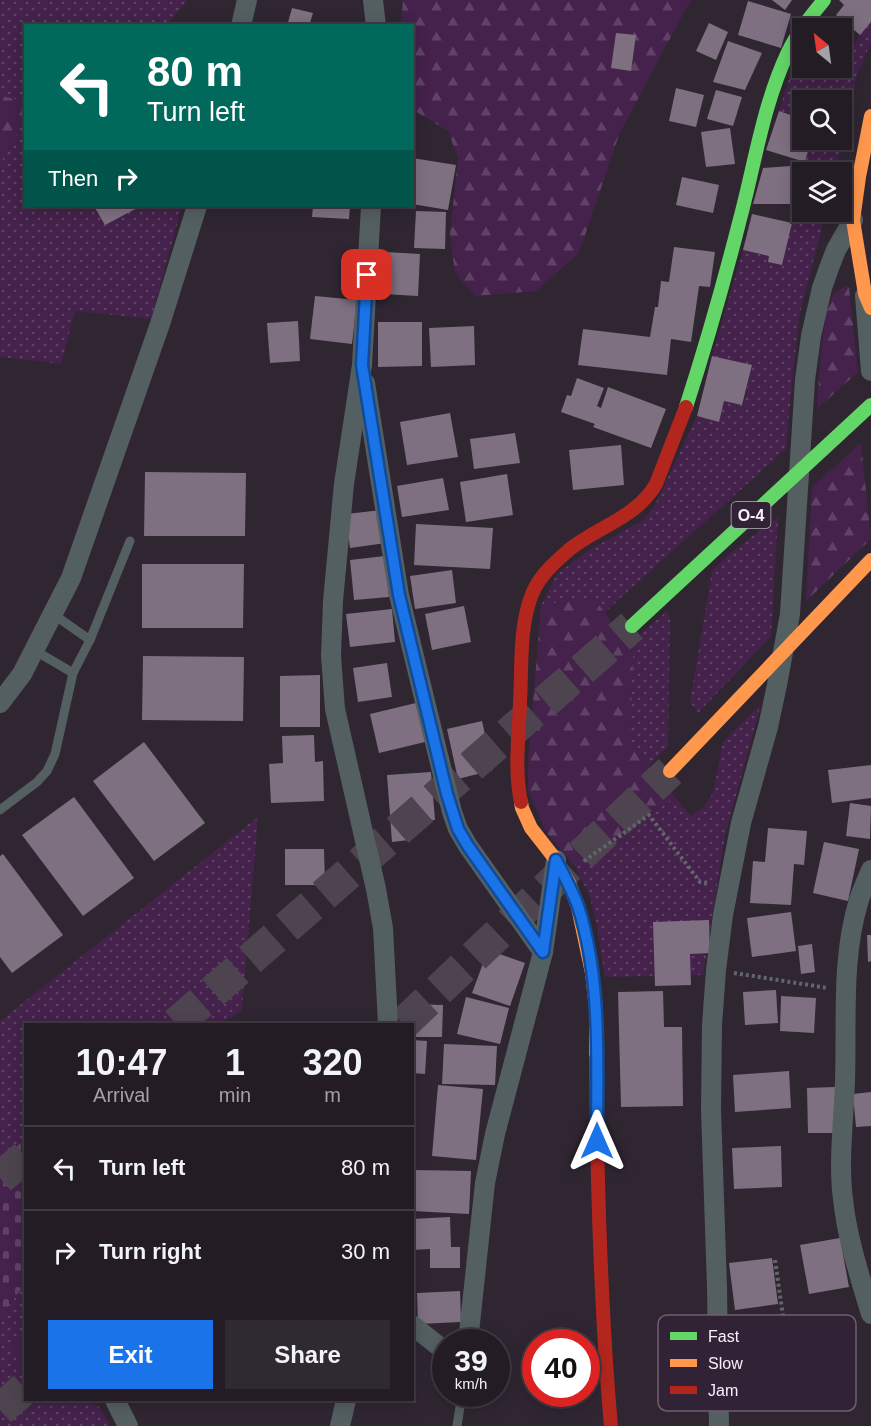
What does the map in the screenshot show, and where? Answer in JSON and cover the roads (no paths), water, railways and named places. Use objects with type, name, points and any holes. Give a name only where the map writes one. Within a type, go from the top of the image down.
[{"type":"main road","points":[[611,1426],[605,1359],[597,1185],[596,1009],[592,973],[578,907],[560,868],[531,828],[522,808],[518,788],[524,619],[533,592],[548,568],[573,547],[641,504],[656,484],[684,414],[738,230],[765,111],[796,39],[812,13],[824,0]]},
{"type":"main road","points":[[868,301],[853,220],[871,116]]},
{"type":"main road","name":"O-4","points":[[632,626],[871,405]]},
{"type":"main road","points":[[670,771],[871,560]]},
{"type":"street","points":[[241,24],[247,0]]},
{"type":"street","points":[[374,0],[376,24]]},
{"type":"street","points":[[0,703],[22,674],[71,578],[160,324],[197,207]]},
{"type":"street","points":[[371,207],[362,365],[344,484],[333,601],[331,656],[335,709],[383,928],[388,1023]]},
{"type":"street","points":[[718,1315],[711,1110],[712,1025],[716,970],[723,915],[741,823],[770,716],[790,614],[805,380],[811,336],[829,268],[853,220]]},
{"type":"street","points":[[868,301],[871,371]]},
{"type":"street","points":[[362,365],[399,595],[452,812],[458,829],[468,846],[543,952]]},
{"type":"street","points":[[469,1329],[485,1183],[495,1134],[543,952],[560,868]]},
{"type":"street","points":[[866,1320],[842,1198],[842,1154],[846,991],[850,943],[859,899],[871,870]]},
{"type":"street","points":[[414,1327],[432,1341]]},
{"type":"street","points":[[116,1401],[128,1426]]},
{"type":"street","points":[[340,1426],[346,1401]]},
{"type":"street","points":[[719,1411],[719,1426]]},
{"type":"lane","points":[[0,810],[38,782],[47,771],[55,754],[73,673],[90,640],[130,541]]},
{"type":"lane","points":[[53,614],[90,640]]},
{"type":"lane","points":[[34,650],[73,673]]},
{"type":"lane","points":[[457,1426],[460,1407]]},
{"type":"tunnel","points":[[177,1023],[632,626]]},
{"type":"tunnel","points":[[404,1023],[670,771]]},
{"type":"tunnel","points":[[0,1178],[24,1158]]},
{"type":"tunnel","points":[[0,1410],[24,1389]]}]
